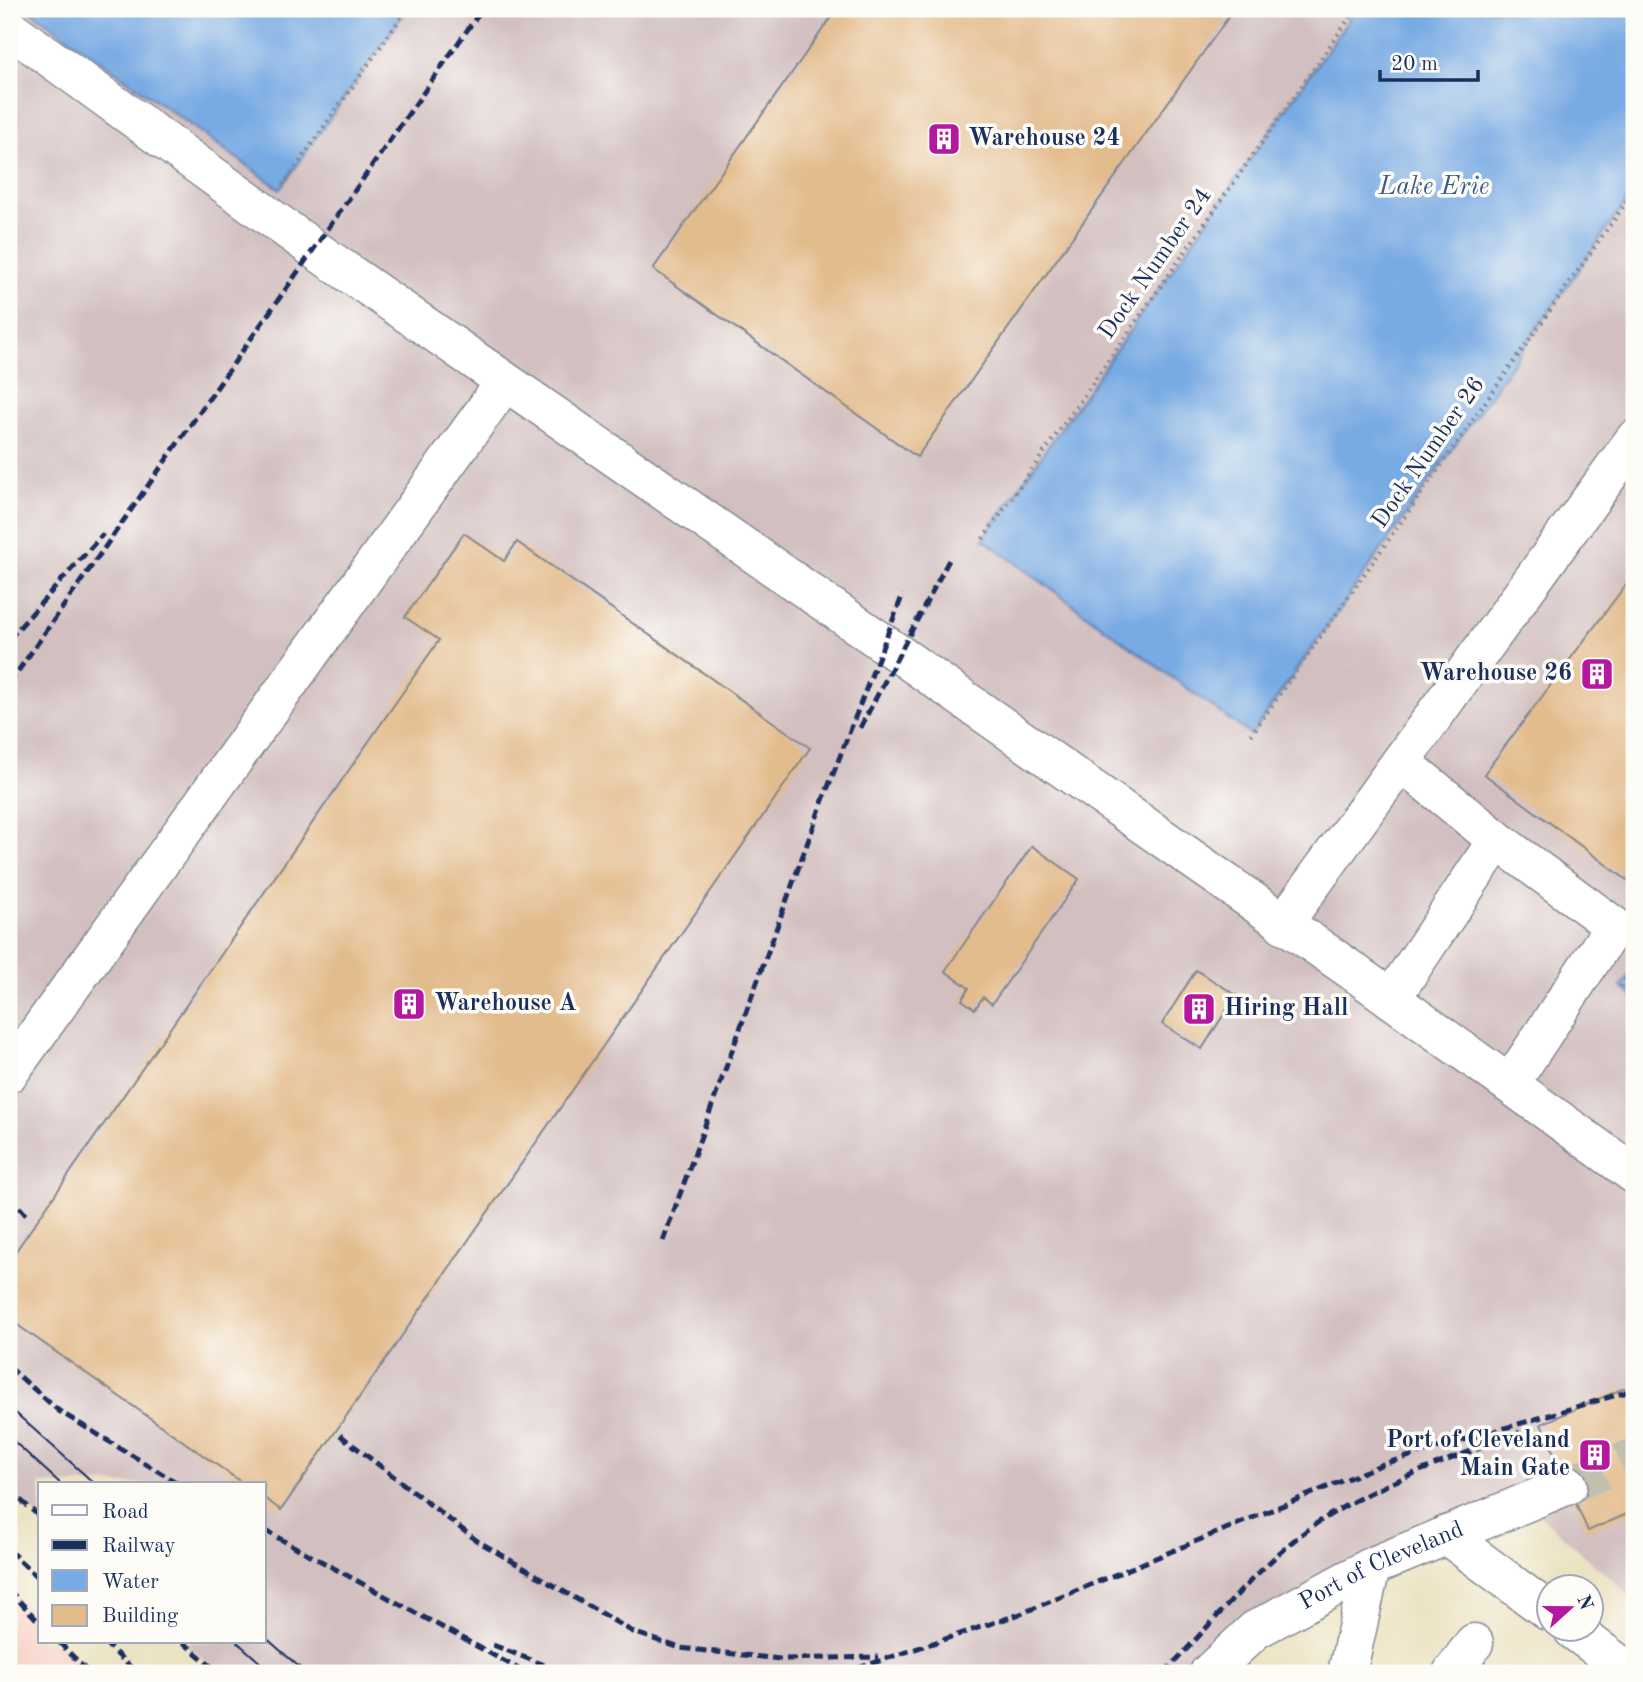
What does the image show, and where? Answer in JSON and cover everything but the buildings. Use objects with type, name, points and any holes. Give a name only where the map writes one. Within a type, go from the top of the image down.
[{"type":"lane","points":[[9,29],[302,241],[1391,999],[1634,1174]]},
{"type":"lane","points":[[9,1073],[505,382]]},
{"type":"lane","points":[[1283,924],[1634,440]]},
{"type":"lane","points":[[1401,762],[1497,840],[1614,926],[1510,1084]]},
{"type":"lane","points":[[1391,999],[1497,840]]},
{"type":"lane","name":"Port of Cleveland","points":[[1209,1673],[1255,1630],[1371,1567],[1568,1485]]},
{"type":"lane","points":[[1446,1535],[1534,1600]]},
{"type":"lane","points":[[1348,1673],[1371,1567]]},
{"type":"lane","points":[[1593,1644],[1631,1673]]},
{"type":"path","points":[[280,188],[407,9]]},
{"type":"path","name":"Dock Number 24","points":[[983,539],[1356,9]]},
{"type":"path","name":"Dock Number 26","points":[[1251,735],[1634,191]]},
{"type":"path","points":[[1620,987],[1634,967]]},
{"type":"shaded area","points":[[9,9],[28,9],[280,188],[407,9],[1356,9],[983,539],[1251,734],[1634,191],[1634,967],[1621,986],[1634,997],[1634,1600],[1524,1501],[1194,1673],[219,1673],[185,1644],[266,1644],[266,1482],[38,1482],[38,1515],[9,1490]]},
{"type":"shaded area","points":[[9,1590],[38,1621],[38,1644],[61,1644],[89,1673],[9,1673]]},
{"type":"water","points":[[28,9],[407,9],[280,189]]},
{"type":"water","name":"Lake Erie","points":[[1356,9],[1634,9],[1634,191],[1251,735],[983,539]]},
{"type":"water","points":[[1634,967],[1634,997],[1621,987]]},
{"type":"tunnel","points":[[1568,1485],[1634,1457]]},
{"type":"tram line","points":[[9,1407],[93,1482]]},
{"type":"tram line","points":[[9,1437],[59,1482]]},
{"type":"tram line","points":[[266,1638],[306,1673]]},
{"type":"tram line","points":[[239,1644],[272,1673]]},
{"type":"railway","points":[[9,684],[482,9]]},
{"type":"railway","points":[[9,639],[103,534]]},
{"type":"railway","points":[[860,728],[950,558]]},
{"type":"railway","points":[[663,1241],[823,800],[903,594]]},
{"type":"railway","points":[[9,1196],[29,1218]]},
{"type":"railway","points":[[9,1367],[59,1411],[176,1482]]},
{"type":"railway","points":[[843,1673],[1020,1614],[1383,1464],[1627,1392]]},
{"type":"railway","points":[[1164,1673],[1254,1577],[1312,1527],[1339,1509],[1398,1480],[1520,1432]]},
{"type":"railway","points":[[340,1435],[476,1540],[633,1632],[680,1648],[780,1659],[878,1657]]},
{"type":"railway","points":[[9,1490],[38,1515]]},
{"type":"railway","points":[[266,1531],[526,1673]]},
{"type":"railway","points":[[9,1550],[38,1578]]},
{"type":"railway","points":[[9,1590],[38,1621]]},
{"type":"railway","points":[[61,1644],[89,1673]]},
{"type":"railway","points":[[106,1644],[137,1673]]},
{"type":"railway","points":[[185,1644],[219,1673]]},
{"type":"railway","points":[[493,1645],[564,1673]]},
{"type":"place","name":"Warehouse 24","points":[[944,139]]},
{"type":"place","name":"Warehouse 26","points":[[1597,674]]},
{"type":"place","name":"Warehouse A","points":[[409,1004]]},
{"type":"place","name":"Hiring Hall","points":[[1199,1009]]},
{"type":"place","name":"Port of Cleveland Main Gate","points":[[1595,1455]]}]
